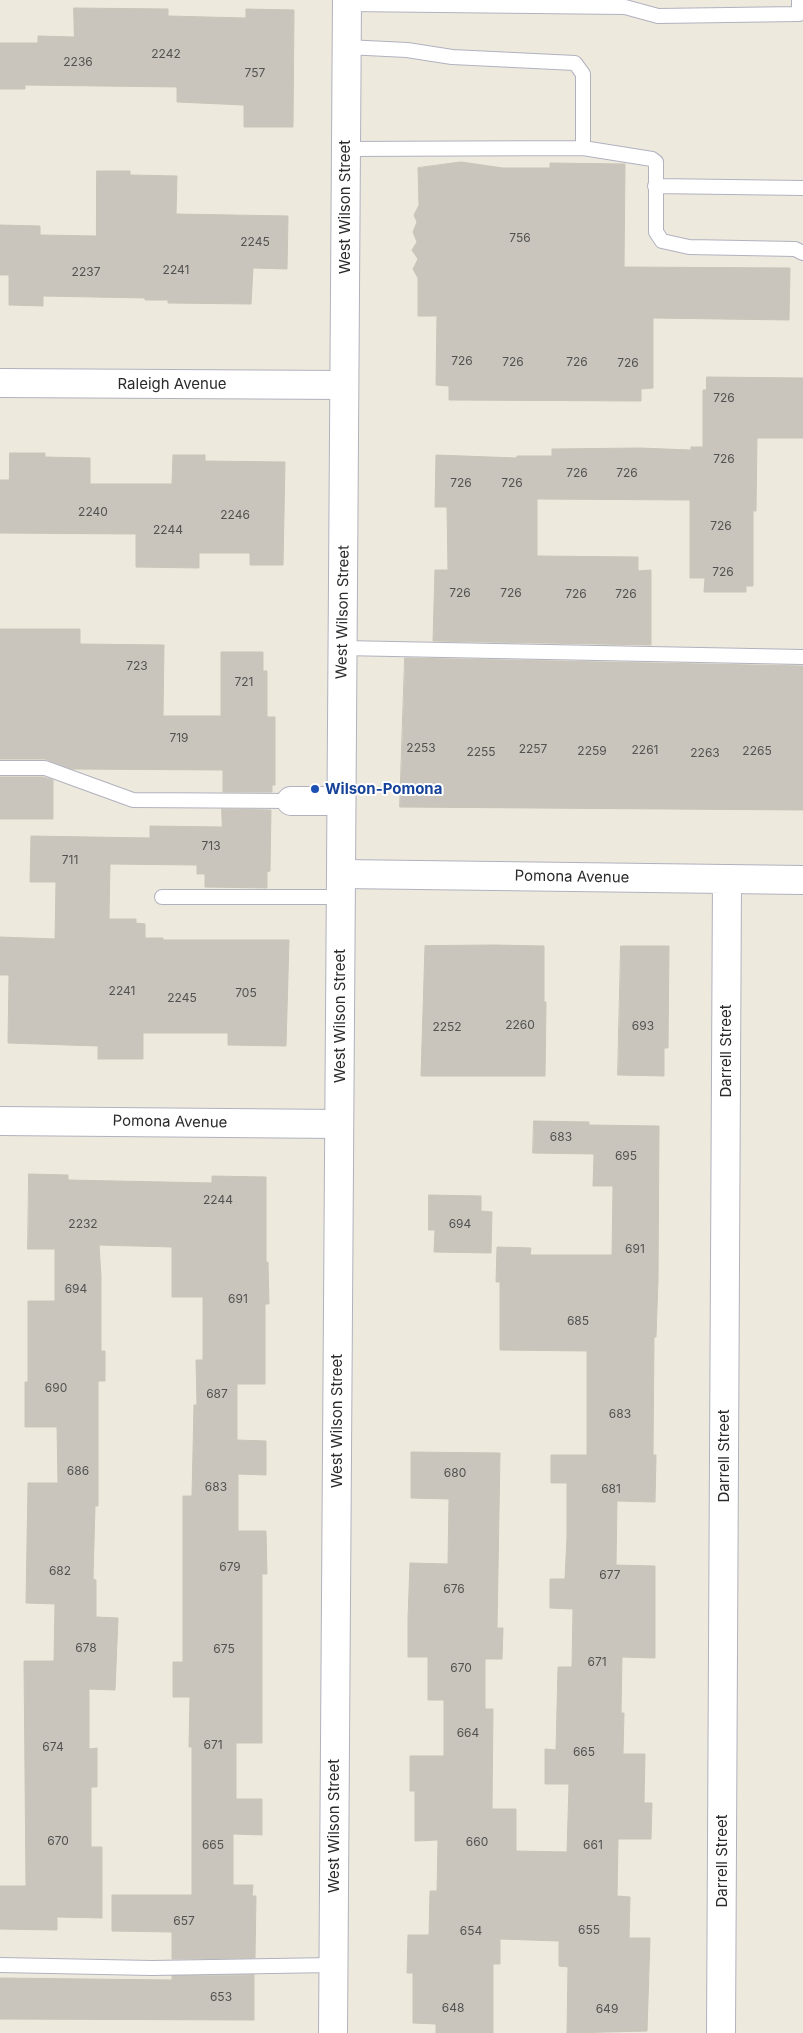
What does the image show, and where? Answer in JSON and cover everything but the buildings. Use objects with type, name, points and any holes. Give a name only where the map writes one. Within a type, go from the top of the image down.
[{"type":"street","name":"West Wilson Street","points":[[333,2033],[347,2]]},
{"type":"street","name":"Raleigh Avenue","points":[[0,383],[344,385]]},
{"type":"street","points":[[291,801],[341,801]]},
{"type":"street","name":"Pomona Avenue","points":[[341,886],[727,879],[803,880]]},
{"type":"street","name":"Darrell Street","points":[[721,2033],[727,879]]},
{"type":"street","name":"Pomona Avenue","points":[[0,1121],[340,1124]]},
{"type":"lane","points":[[347,2],[625,7],[658,16],[799,14],[799,0]]},
{"type":"lane","points":[[346,47],[407,50],[452,57],[575,63],[583,74],[583,148]]},
{"type":"lane","points":[[346,149],[583,148],[652,159],[656,162],[656,232],[662,241],[689,247],[799,251]]},
{"type":"lane","points":[[655,186],[803,188]]},
{"type":"lane","points":[[342,648],[803,657]]},
{"type":"lane","points":[[0,768],[44,768],[133,800],[291,801]]},
{"type":"lane","points":[[162,897],[341,886]]},
{"type":"lane","points":[[0,1965],[152,1968],[333,1965]]},
{"type":"place","name":"Wilson-Pomona","points":[[315,789]]}]
